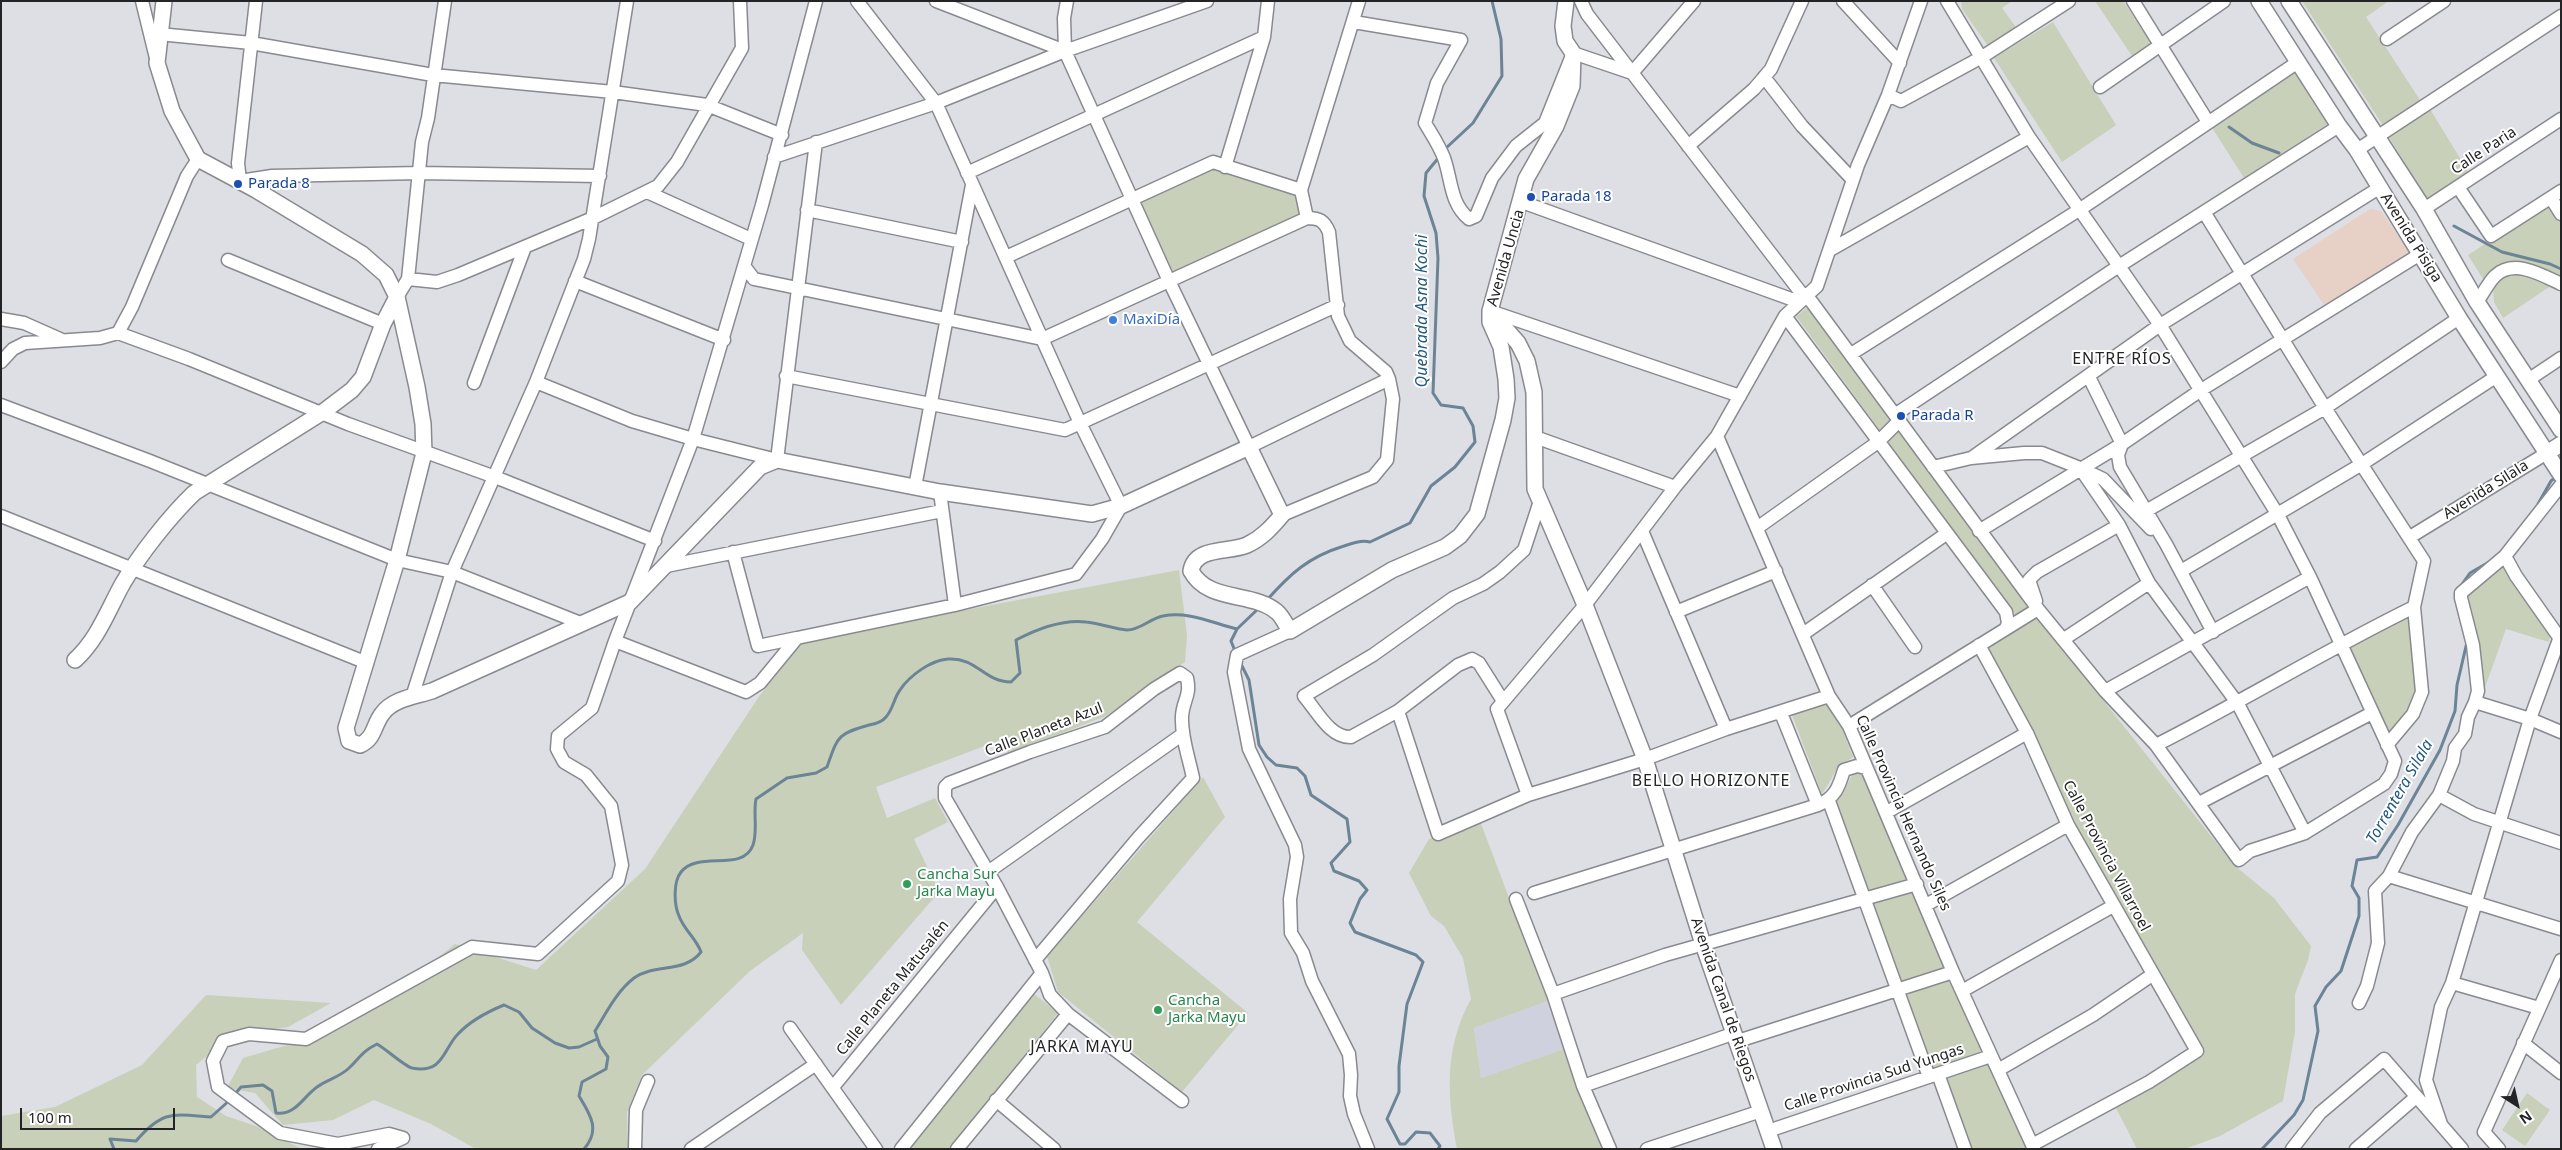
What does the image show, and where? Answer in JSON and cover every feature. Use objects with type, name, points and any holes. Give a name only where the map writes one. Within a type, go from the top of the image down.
[{"type":"street","points":[[142,1],[172,111],[198,159],[240,181],[362,254],[386,275],[397,297],[417,387],[423,424],[424,453],[397,560],[346,728],[349,741],[360,745],[366,742],[371,738],[382,713],[400,701],[432,691],[630,602],[760,467],[777,460]]},
{"type":"street","points":[[158,63],[159,34],[164,1]]},
{"type":"street","points":[[240,181],[238,163],[256,1]]},
{"type":"street","points":[[75,660],[88,648],[132,570],[181,506],[207,484],[323,412],[352,390],[363,377],[383,324],[408,279],[422,142],[428,118],[445,1]]},
{"type":"street","points":[[412,697],[452,572],[536,382],[589,239],[627,1]]},
{"type":"street","points":[[408,279],[438,282],[593,218],[647,192],[667,176],[742,48],[740,1]]},
{"type":"street","points":[[378,1149],[403,1138],[389,1134],[338,1144],[280,1133],[218,1087],[213,1061],[223,1041],[249,1034],[306,1039],[472,947],[538,954],[618,881],[622,864],[611,806],[586,775],[564,762],[557,749],[558,736],[592,708],[615,641],[693,439],[724,340],[774,157],[782,135],[816,1]]},
{"type":"street","points":[[857,1],[936,103],[1080,423],[1121,506]]},
{"type":"street","points":[[936,1],[1065,51]]},
{"type":"street","points":[[1067,1],[1064,18],[1065,51],[1096,115],[1131,199],[1169,281],[1282,515]]},
{"type":"street","points":[[774,157],[936,103],[1065,51],[1206,1]]},
{"type":"street","points":[[1225,167],[1264,37],[1268,1]]},
{"type":"street","points":[[1307,218],[1301,190],[1359,1]]},
{"type":"street","name":"Avenida Uncia","points":[[1290,631],[1392,570],[1445,547],[1469,525],[1477,514],[1503,420],[1506,379],[1501,348],[1490,322],[1490,311],[1522,202],[1526,179],[1556,126],[1572,86],[1573,54],[1565,41],[1563,26],[1566,1]]},
{"type":"street","points":[[1581,1],[1587,14],[1898,417],[1979,531],[2038,609],[2105,691],[2156,745],[2238,860],[2250,852],[2305,832],[2384,784],[2391,774],[2395,761],[2310,577],[2278,515],[2160,326],[2029,137],[1982,57],[1946,1]]},
{"type":"street","points":[[1632,73],[1694,1]]},
{"type":"street","points":[[1688,146],[1754,90],[1771,69],[1802,1]]},
{"type":"street","points":[[1843,1],[1900,63]]},
{"type":"street","points":[[1528,795],[1497,709],[1585,605],[1675,486],[1717,436],[1785,316],[1808,299],[1817,286],[1867,141],[1888,96],[1921,1]]},
{"type":"street","points":[[1888,96],[1901,101],[1982,57],[2068,1]]},
{"type":"street","points":[[2133,1],[2208,122]]},
{"type":"street","points":[[2100,87],[2224,1]]},
{"type":"street","name":"Avenida Pisiga","points":[[2259,1],[2339,126],[2357,150],[2422,254],[2459,318],[2561,475]]},
{"type":"street","name":"Avenida Pisiga","points":[[2289,1],[2424,209],[2477,302],[2561,430]]},
{"type":"street","points":[[2387,39],[2444,1]]},
{"type":"street","points":[[2357,150],[2561,16]]},
{"type":"street","points":[[1354,22],[1461,40],[1436,83],[1425,124],[1437,141],[1459,210],[1469,219],[1476,216],[1492,178],[1516,146],[1545,123],[1573,54],[1632,73]]},
{"type":"street","points":[[159,34],[251,43],[434,75],[612,92],[708,105],[782,135]]},
{"type":"street","points":[[970,179],[1096,115],[1264,37]]},
{"type":"street","points":[[1850,354],[2079,210],[2298,62]]},
{"type":"street","points":[[1764,77],[1802,126],[1853,180]]},
{"type":"street","name":"Calle Paria","points":[[2424,209],[2561,119]]},
{"type":"street","points":[[1757,528],[1878,442],[1898,417],[2119,266],[2339,126]]},
{"type":"street","points":[[1830,250],[2029,137]]},
{"type":"street","points":[[777,460],[816,142]]},
{"type":"street","points":[[118,333],[132,307],[187,176],[198,159]]},
{"type":"street","points":[[1006,257],[1213,162],[1301,190]]},
{"type":"street","points":[[240,181],[272,176],[420,173],[600,176]]},
{"type":"street","points":[[915,487],[962,242],[970,179]]},
{"type":"street","points":[[2458,187],[2491,236],[2556,195],[2561,214]]},
{"type":"street","points":[[1971,458],[2241,272],[2380,188]]},
{"type":"street","points":[[647,192],[751,239]]},
{"type":"street","points":[[1522,202],[1791,299],[1808,299]]},
{"type":"street","points":[[807,210],[962,242]]},
{"type":"street","points":[[2204,212],[2325,408],[2424,561],[2414,608],[2422,692],[2412,714],[2387,745]]},
{"type":"street","points":[[744,266],[754,279],[798,290],[1042,339],[1307,218],[1317,218],[1324,222],[1330,232],[1338,316],[1350,341],[1386,372],[1389,380],[1392,408],[1387,460],[1372,477],[1282,515],[1260,538],[1245,546],[1199,556],[1192,564],[1191,570],[1194,576],[1209,589],[1254,602],[1276,611],[1290,631],[1237,655],[1234,672],[1249,749],[1295,845],[1297,857],[1290,899],[1292,933],[1303,953],[1312,981],[1349,1054],[1352,1105],[1368,1149]]},
{"type":"street","points":[[474,383],[525,247]]},
{"type":"street","points":[[1979,531],[2122,444],[2201,390],[2422,254]]},
{"type":"street","points":[[228,260],[383,324]]},
{"type":"street","points":[[2477,302],[2495,276],[2505,270],[2516,268],[2530,270],[2560,285]]},
{"type":"street","points":[[575,281],[724,340]]},
{"type":"street","points":[[786,376],[1065,430],[1338,304]]},
{"type":"street","points":[[1490,311],[1740,396]]},
{"type":"street","name":"Avenida Canal de Riegos","points":[[1490,311],[1518,343],[1527,361],[1534,392],[1535,488],[1585,605],[1645,759],[1703,944],[1774,1149]]},
{"type":"street","points":[[1785,316],[2006,612],[2008,623],[2006,628]]},
{"type":"street","points":[[2146,511],[2325,408],[2459,318]]},
{"type":"street","points":[[1,320],[24,323],[62,340]]},
{"type":"street","points":[[1,362],[25,343],[100,338],[118,333],[190,359],[424,453],[495,477],[655,540]]},
{"type":"street","points":[[2528,380],[2561,358]]},
{"type":"street","points":[[2181,571],[2362,464],[2497,376]]},
{"type":"street","points":[[2089,377],[2122,444],[2118,455],[2120,467],[2166,544],[2213,632]]},
{"type":"street","points":[[536,382],[632,421],[693,439],[777,460],[940,492],[1092,514],[1121,506],[1389,380]]},
{"type":"street","points":[[1,405],[207,484],[397,560],[452,572],[583,624]]},
{"type":"street","points":[[1535,436],[1675,486]]},
{"type":"street","name":"Calle Provincia Hernando Siles","points":[[1717,436],[1829,696],[1849,726],[1962,991],[2033,1147]]},
{"type":"street","name":"Avenida Silala","points":[[2410,537],[2561,444]]},
{"type":"street","points":[[1933,467],[1971,458],[2042,453],[2103,479],[2166,544]]},
{"type":"street","points":[[2080,468],[2119,525],[2150,583],[2238,704],[2269,767],[2305,832]]},
{"type":"street","points":[[2359,1003],[2367,986],[2378,943],[2375,891],[2389,876],[2412,832],[2439,795],[2454,761],[2455,748],[2465,734],[2468,718],[2478,691],[2473,645],[2461,593],[2505,556],[2561,485]]},
{"type":"street","points":[[940,492],[955,605]]},
{"type":"street","points":[[1503,701],[1479,663],[1472,659],[1458,664],[1398,711],[1352,737],[1343,737],[1334,733],[1304,696],[1373,655],[1453,598],[1483,584],[1500,572],[1524,550],[1540,501]]},
{"type":"street","points":[[733,552],[758,646],[955,605],[1076,574],[1102,539],[1121,506]]},
{"type":"street","points":[[666,566],[942,511]]},
{"type":"street","points":[[1,516],[111,559],[132,570],[367,662]]},
{"type":"street","points":[[2038,609],[2029,580],[2037,572],[2119,525]]},
{"type":"street","points":[[1642,531],[1726,729]]},
{"type":"street","points":[[1803,634],[1946,534]]},
{"type":"street","points":[[2441,1124],[2426,1080],[2441,1006],[2452,983],[2501,824],[2530,719],[2560,637],[2516,576],[2505,556]]},
{"type":"street","points":[[1676,612],[1776,572]]},
{"type":"street","points":[[2105,691],[2193,644],[2310,577]]},
{"type":"street","points":[[2064,639],[2150,583]]},
{"type":"street","points":[[1872,585],[1915,647]]},
{"type":"street","points":[[2156,745],[2238,704],[2341,644],[2414,608]]},
{"type":"street","points":[[1849,726],[2038,609]]},
{"type":"street","points":[[615,641],[746,692],[760,683],[797,638]]},
{"type":"street","name":"Calle Provincia Villarroel","points":[[1979,645],[2026,733],[2068,825],[2197,1051],[2149,1082],[2033,1147]]},
{"type":"street","name":"Calle Planeta Azul","points":[[988,872],[944,798],[945,787],[949,783],[1030,752],[1105,727],[1154,689],[1180,673],[1187,678],[1190,689],[1182,714],[1183,734]]},
{"type":"street","points":[[1398,711],[1438,834],[1528,795],[1645,759],[1726,729],[1829,696]]},
{"type":"street","points":[[2475,702],[2530,719],[2561,732]]},
{"type":"street","points":[[1781,712],[1824,803],[1865,900],[1898,991],[1965,1149]]},
{"type":"street","points":[[2199,803],[2372,712]]},
{"type":"street","points":[[1887,812],[2026,733]]},
{"type":"street","points":[[1035,960],[1138,838],[1193,778],[1183,734],[988,872],[997,887],[1035,960],[1042,973],[1050,995],[1068,1014],[1182,1101]]},
{"type":"street","points":[[1534,893],[1824,803],[1838,788],[1844,770],[1857,766],[1866,768]]},
{"type":"street","points":[[2439,795],[2474,814],[2561,842]]},
{"type":"street","points":[[1926,905],[2068,825]]},
{"type":"street","points":[[2389,876],[2476,904],[2561,928]]},
{"type":"street","points":[[1553,994],[1703,944],[1865,900],[1916,884]]},
{"type":"street","name":"Calle Planeta Matusalén","points":[[832,1087],[997,887]]},
{"type":"street","points":[[1516,899],[1553,994],[1583,1086],[1610,1149]]},
{"type":"street","points":[[1962,991],[2113,906]]},
{"type":"street","points":[[2498,1148],[2484,1132],[2561,960]]},
{"type":"street","points":[[1583,1086],[1736,1037],[1898,991],[1954,972]]},
{"type":"street","points":[[901,1149],[1042,973]]},
{"type":"street","points":[[1998,1070],[2093,1015],[2152,975]]},
{"type":"street","points":[[2452,983],[2539,1008]]},
{"type":"street","points":[[957,1149],[1068,1014]]},
{"type":"street","points":[[790,1028],[876,1149]]},
{"type":"street","points":[[2523,1044],[2561,1073]]},
{"type":"street","name":"Calle Provincia Sud Yungas","points":[[1768,1131],[1992,1056]]},
{"type":"street","points":[[2292,1149],[2320,1113],[2384,1059],[2462,1149]]},
{"type":"street","points":[[691,1149],[816,1064]]},
{"type":"street","points":[[636,1149],[636,1110],[648,1081]]},
{"type":"street","points":[[2356,1149],[2416,1098]]},
{"type":"street","points":[[996,1100],[1054,1149]]},
{"type":"street","points":[[1647,1149],[1761,1110]]},
{"type":"shaded area","points":[[2370,209],[2381,211],[2412,256],[2329,312],[2293,259]]},
{"type":"shaded area","points":[[1548,1001],[1564,1049],[1481,1078],[1474,1028]]},
{"type":"green space","points":[[1961,1],[2012,1],[2002,8],[2018,30],[1988,46],[1962,9]]},
{"type":"green space","points":[[2095,1],[2123,1],[2153,46],[2134,59]]},
{"type":"green space","points":[[2302,1],[2389,1],[2366,17],[2420,100],[2384,127]]},
{"type":"green space","points":[[2053,22],[2116,125],[2062,162],[1994,58]]},
{"type":"green space","points":[[2295,72],[2329,123],[2244,178],[2211,126]]},
{"type":"green space","points":[[2430,109],[2469,173],[2427,199],[2389,137]]},
{"type":"green space","points":[[1211,168],[1293,193],[1304,216],[1174,276],[1139,202]]},
{"type":"green space","points":[[2550,202],[2561,221],[2561,278],[2517,263],[2485,282],[2468,255]]},
{"type":"green space","points":[[2513,273],[2522,273],[2552,285],[2503,318],[2494,302],[2493,287],[2503,278]]},
{"type":"green space","points":[[1808,307],[2029,608],[2017,617],[1796,316]]},
{"type":"green space","points":[[2501,563],[2550,634],[2549,642],[2506,629],[2484,690],[2465,601],[2467,592]]},
{"type":"green space","points":[[1179,570],[1187,636],[1185,662],[1106,716],[1008,754],[1003,739],[876,787],[887,818],[935,798],[948,822],[914,839],[939,892],[841,1005],[802,950],[803,933],[750,971],[642,1075],[627,1112],[628,1149],[476,1149],[431,1124],[374,1100],[333,1120],[283,1125],[255,1093],[227,1088],[243,1058],[308,1039],[388,998],[455,944],[536,970],[645,869],[760,695],[804,640]]},
{"type":"green space","points":[[2037,617],[2234,865],[2274,898],[2311,946],[2308,960],[2295,994],[2295,1032],[2283,1101],[2220,1136],[2185,1149],[2137,1149],[2115,1106],[2174,1073],[2205,1050],[2078,828],[2031,729],[1988,649]]},
{"type":"green space","points":[[2407,617],[2416,664],[2417,688],[2408,713],[2390,734],[2385,733],[2347,646]]},
{"type":"green space","points":[[1825,702],[1842,729],[1853,757],[1839,766],[1822,794],[1792,715]]},
{"type":"green space","points":[[1853,773],[1862,773],[1909,878],[1868,892],[1836,800],[1843,793]]},
{"type":"green space","points":[[1203,777],[1225,817],[1137,922],[1248,1013],[1182,1092],[1058,992],[1047,956]]},
{"type":"green space","points":[[1480,821],[1548,1001],[1474,1028],[1481,1078],[1564,1049],[1586,1111],[1603,1149],[1457,1149],[1451,1110],[1450,1072],[1456,1035],[1471,999],[1463,958],[1444,926],[1431,916],[1409,873],[1429,839]]},
{"type":"green space","points":[[1909,891],[1914,892],[1945,965],[1942,970],[1900,984],[1870,905]]},
{"type":"green space","points":[[1946,979],[1953,985],[1981,1050],[1979,1054],[1937,1070],[1931,1069],[1905,996]]},
{"type":"green space","points":[[1033,993],[1058,1013],[950,1149],[909,1149]]},
{"type":"green space","points":[[206,995],[331,1003],[288,1027],[231,1036],[196,1065],[197,1097],[226,1116],[256,1126],[302,1149],[1,1149],[1,1116],[55,1107],[142,1065]]},
{"type":"green space","points":[[1990,1063],[2027,1149],[1972,1149],[1945,1078]]},
{"type":"green space","points":[[2527,1093],[2550,1110],[2525,1146],[2502,1130]]},
{"type":"waterway","name":"Quebrada Asna Kochi","points":[[1445,149],[1473,123],[1502,76],[1501,39],[1492,1]]},
{"type":"waterway","points":[[2229,127],[2252,143],[2279,153]]},
{"type":"waterway","name":"Quebrada Asna Kochi","points":[[1266,601],[1300,568],[1320,555],[1354,543],[1370,542],[1410,523],[1431,486],[1455,467],[1475,442],[1473,426],[1463,408],[1441,405],[1433,393],[1438,258],[1436,233],[1424,196],[1426,173],[1440,156]]},
{"type":"waterway","points":[[2454,226],[2502,252],[2550,264],[2561,269]]},
{"type":"waterway","name":"Torrentera Silala","points":[[2538,504],[2551,481],[2557,476]]},
{"type":"waterway","name":"Torrentera Silala","points":[[2460,587],[2470,573],[2489,562]]},
{"type":"waterway","name":"Quebrada Asna Kochi","points":[[1235,651],[1231,641],[1237,629],[1260,607]]},
{"type":"waterway","points":[[584,1149],[589,1142],[593,1129],[590,1116],[579,1096],[582,1082],[606,1069],[608,1057],[600,1046],[595,1031],[617,996],[634,978],[642,973],[686,963],[694,959],[701,952],[681,921],[677,911],[675,894],[678,876],[689,866],[698,862],[730,860],[740,858],[748,853],[754,840],[756,799],[787,778],[816,773],[827,767],[840,738],[850,731],[884,719],[904,685],[915,674],[935,662],[958,659],[974,665],[994,678],[1011,682],[1020,673],[1016,640],[1032,632],[1059,623],[1077,621],[1127,630],[1136,628],[1159,617],[1182,615],[1200,618],[1237,629]]},
{"type":"waterway","name":"Torrentera Silala","points":[[2262,1149],[2294,1115],[2303,1100],[2318,1031],[2315,1006],[2326,987],[2341,971],[2359,916],[2359,898],[2352,886],[2357,860],[2377,857],[2398,825],[2440,750],[2455,711],[2457,685],[2467,642]]},
{"type":"waterway","name":"Quebrada Asna Kochi","points":[[1240,662],[1249,680],[1259,745],[1267,757],[1276,765],[1297,768],[1305,776],[1311,795],[1347,819],[1350,842],[1331,863],[1334,871],[1359,881],[1367,890],[1360,899],[1350,923],[1355,932],[1416,955],[1423,962],[1407,1004],[1399,1066],[1399,1092],[1387,1119],[1400,1144],[1405,1144],[1416,1132],[1430,1133],[1440,1146],[1438,1149]]},
{"type":"waterway","points":[[235,1094],[241,1087],[263,1085],[272,1091],[276,1113],[288,1112],[294,1109],[317,1087],[344,1072],[364,1053],[377,1044],[409,1067],[423,1069],[431,1067],[437,1064],[463,1029],[479,1017],[504,1005],[519,1012],[532,1028],[555,1043],[569,1048],[579,1047],[597,1039]]},
{"type":"waterway","points":[[114,1149],[110,1139],[136,1141],[154,1124],[169,1116],[211,1117],[231,1099]]},
{"type":"place","name":"Parada 8","points":[[238,184]]},
{"type":"place","name":"Parada 18","points":[[1531,197]]},
{"type":"place","name":"MaxiDía","points":[[1113,320]]},
{"type":"place","name":"Parada R","points":[[1901,416]]},
{"type":"place","name":"Cancha Sur Jarka Mayu","points":[[907,884]]},
{"type":"place","name":"Cancha Jarka Mayu","points":[[1158,1010]]},
{"type":"district","name":"ENTRE RÍOS","points":[[2122,359]]},
{"type":"district","name":"BELLO HORIZONTE","points":[[1711,781]]},
{"type":"district","name":"JARKA MAYU","points":[[1082,1047]]}]
